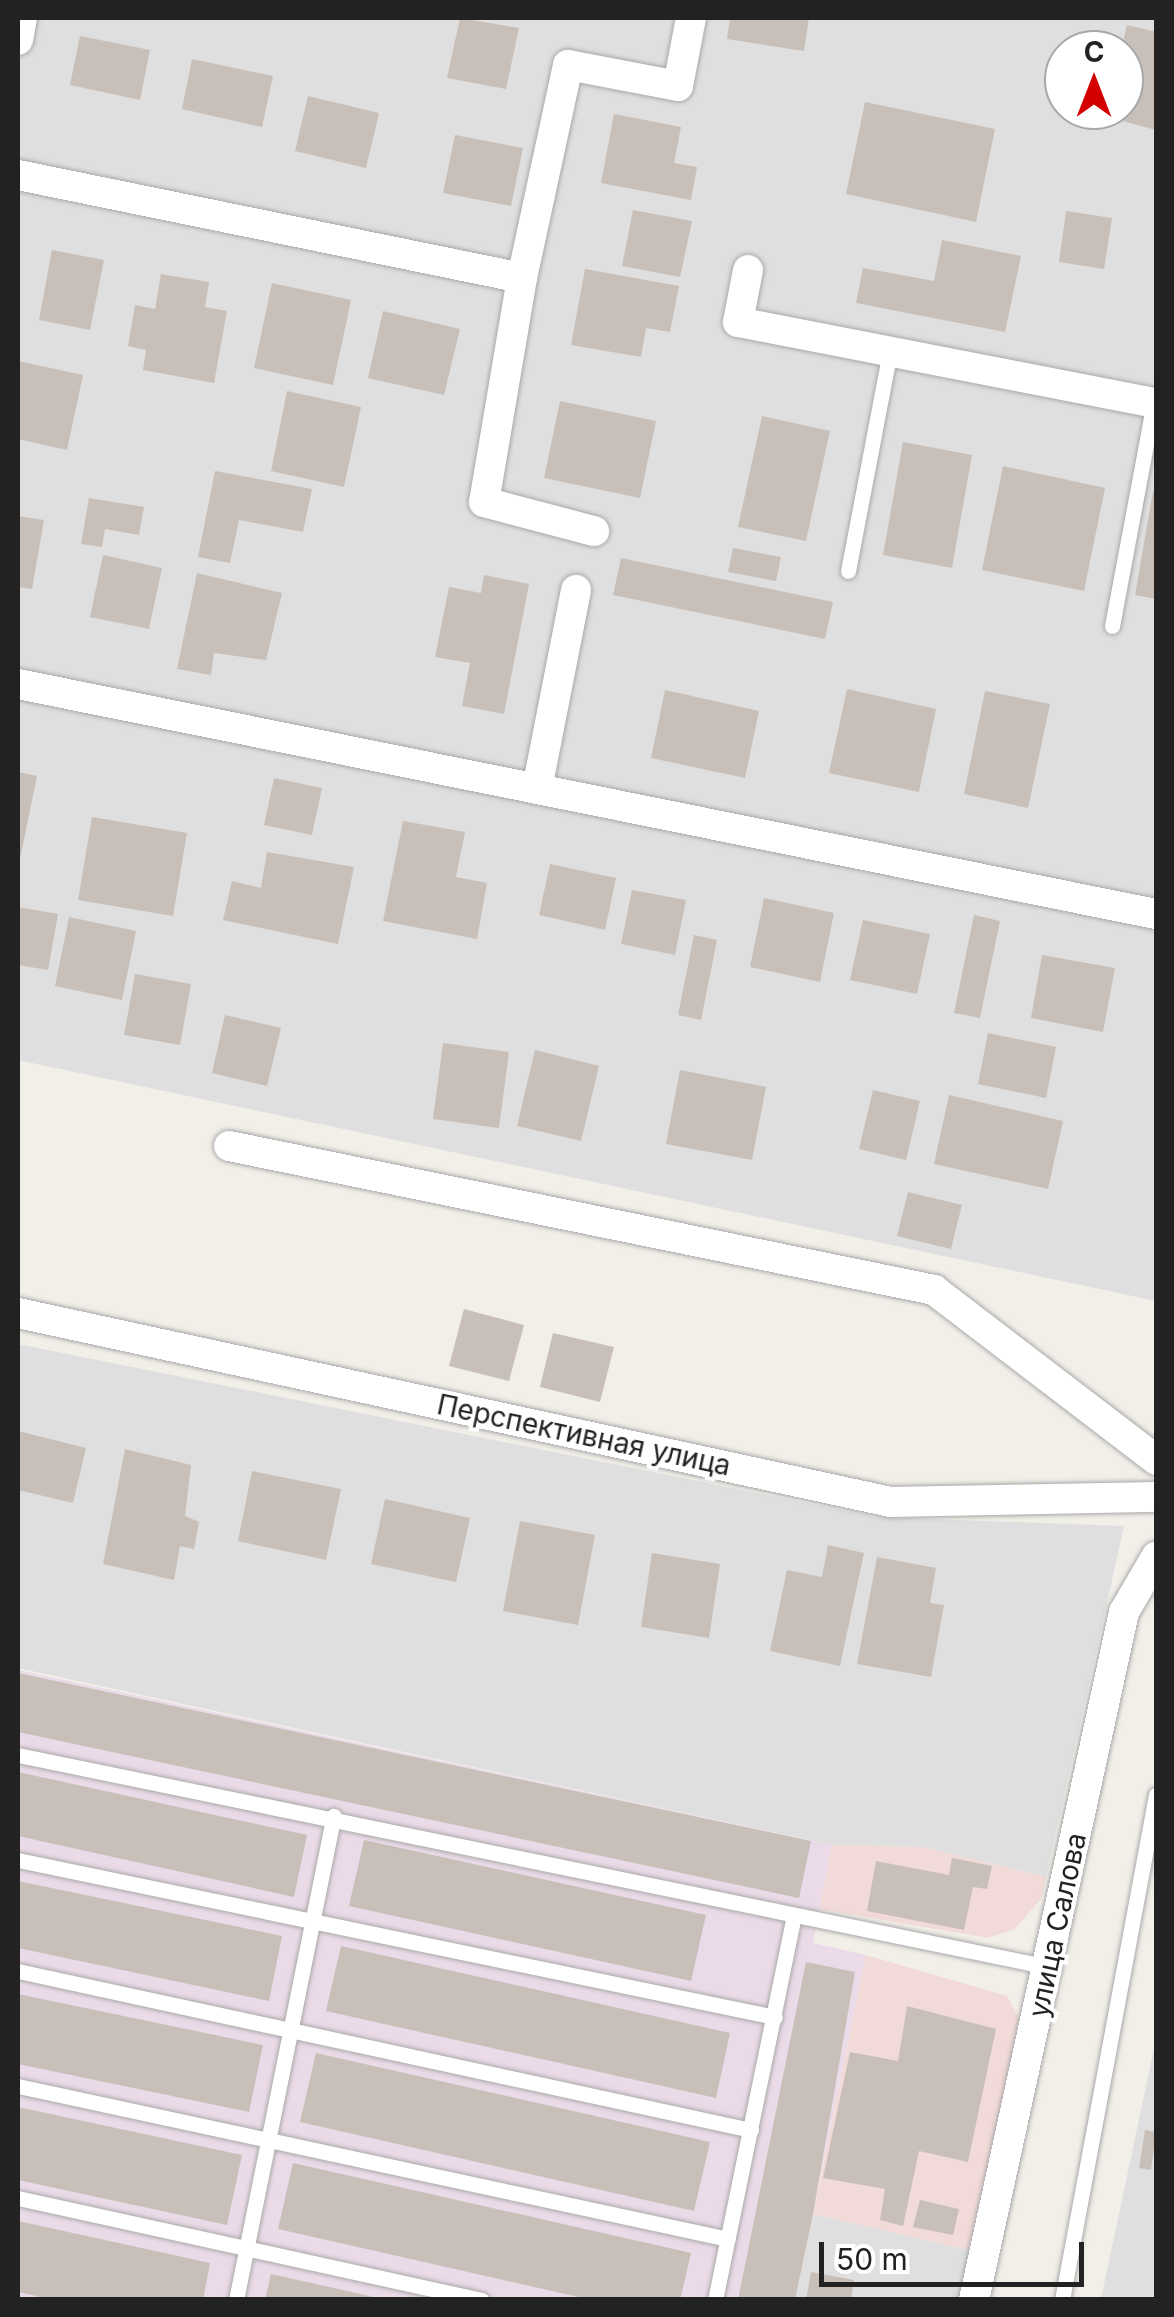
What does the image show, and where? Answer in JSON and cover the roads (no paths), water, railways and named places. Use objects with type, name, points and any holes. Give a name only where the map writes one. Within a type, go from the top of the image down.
[{"type":"street","points":[[18,40],[22,18]]},
{"type":"street","points":[[594,531],[484,502],[522,278],[568,65],[678,86],[692,18]]},
{"type":"street","points":[[18,175],[522,278]]},
{"type":"street","points":[[748,270],[738,322],[1155,402]]},
{"type":"street","points":[[537,789],[576,590]]},
{"type":"street","points":[[18,684],[1156,914]]},
{"type":"street","points":[[229,1146],[934,1290],[1048,1373],[1156,1460]]},
{"type":"street","name":"Перспективная улица","points":[[18,1313],[891,1502],[1156,1497]]},
{"type":"street","name":"улица Салова","points":[[974,2300],[1124,1612],[1156,1557]]},
{"type":"lane","points":[[848,571],[890,350]]},
{"type":"lane","points":[[1112,626],[1155,402]]},
{"type":"lane","points":[[18,1755],[334,1816],[1048,1967]]},
{"type":"lane","points":[[1062,2300],[1156,1795]]},
{"type":"lane","points":[[236,2300],[334,1816]]},
{"type":"lane","points":[[18,1860],[775,2017]]},
{"type":"lane","points":[[715,2300],[794,1915]]},
{"type":"lane","points":[[18,1971],[751,2130]]},
{"type":"lane","points":[[18,2086],[728,2239]]},
{"type":"lane","points":[[18,2198],[482,2300]]}]
